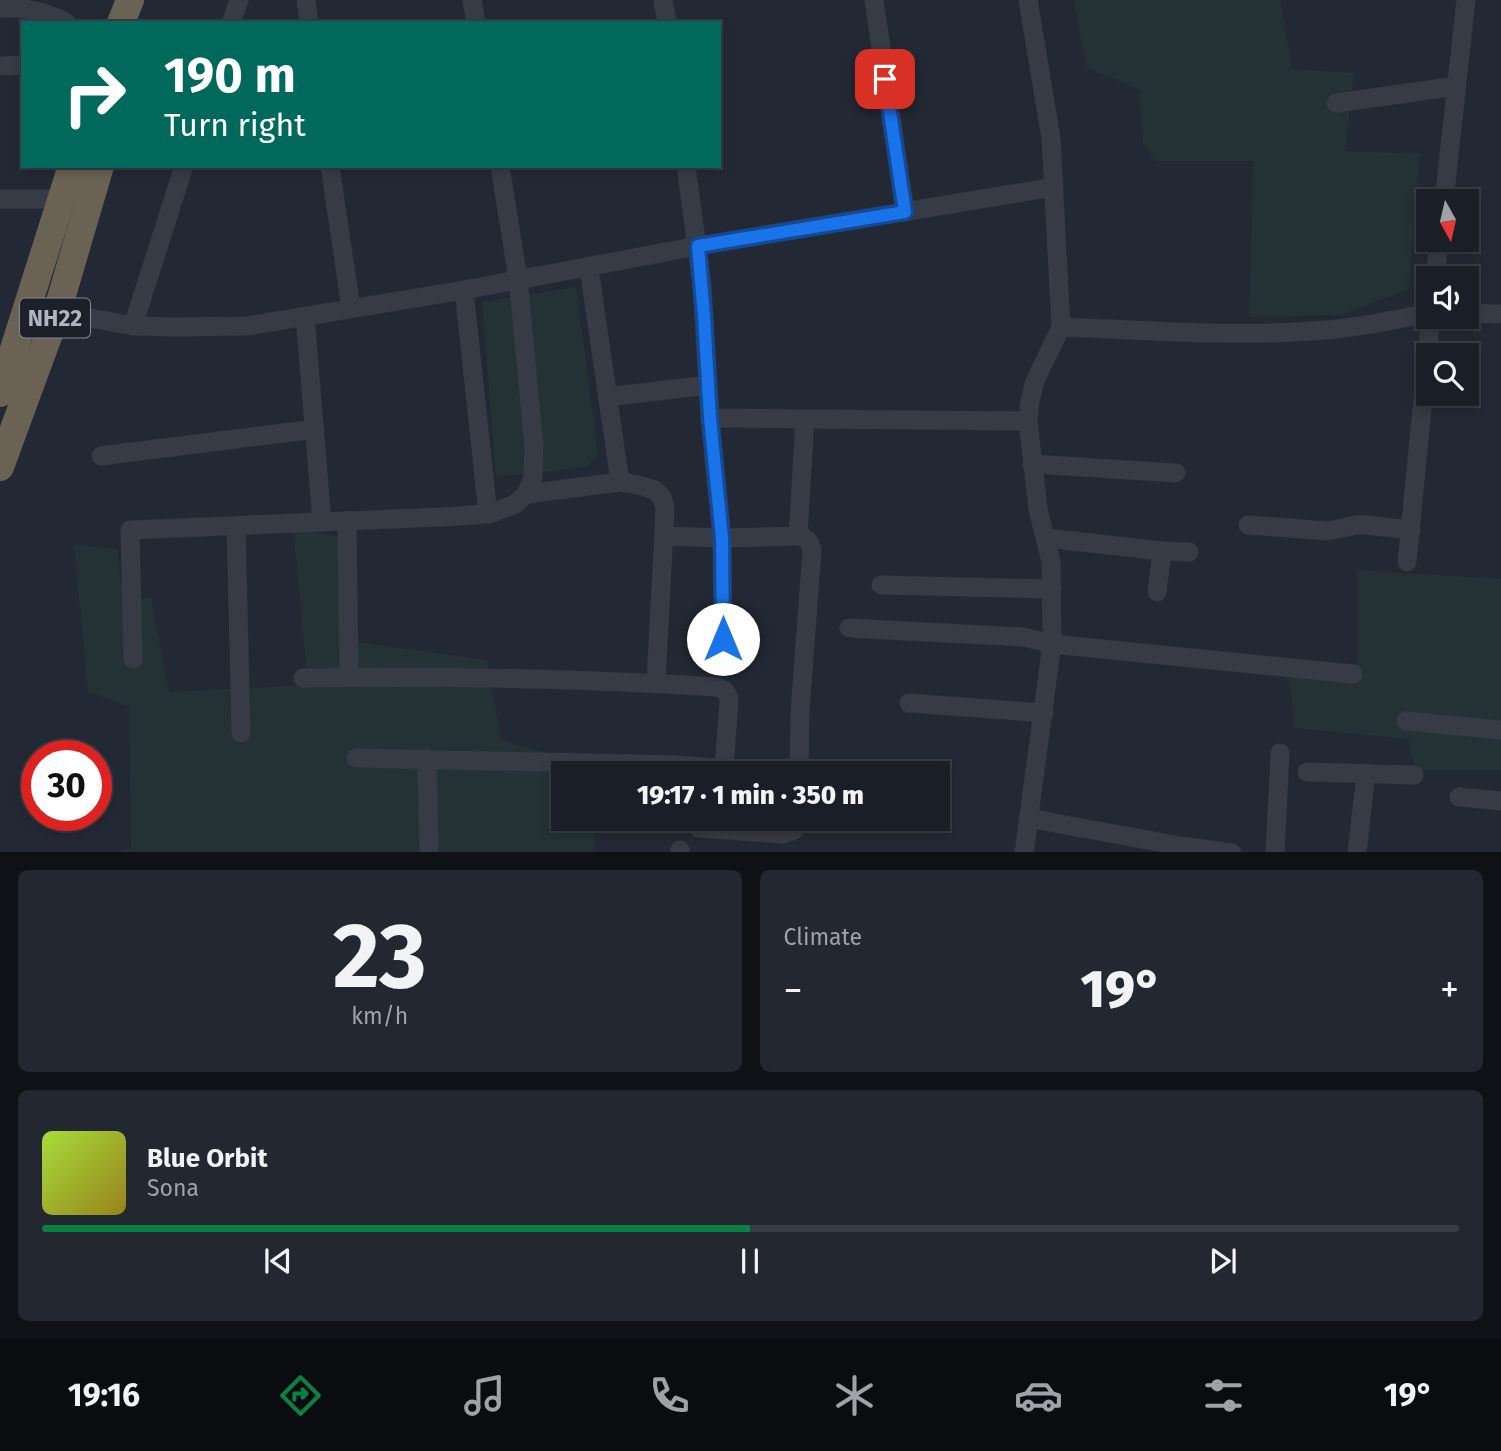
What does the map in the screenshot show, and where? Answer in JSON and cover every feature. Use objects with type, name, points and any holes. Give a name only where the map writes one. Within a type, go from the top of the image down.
[{"type":"highway","points":[[122,21],[130,0]]},
{"type":"highway","points":[[143,21],[149,0]]},
{"type":"highway","name":"NH22","points":[[0,393],[71,168]]},
{"type":"highway","name":"NH22","points":[[0,467],[57,312],[99,168]]},
{"type":"street","points":[[232,21],[239,0]]},
{"type":"street","points":[[306,0],[309,21]]},
{"type":"street","points":[[472,0],[476,21]]},
{"type":"street","points":[[663,0],[667,21]]},
{"type":"street","points":[[874,0],[905,212]]},
{"type":"street","points":[[1024,852],[1052,644],[1051,562],[1038,509],[1028,421],[1035,382],[1061,327],[1050,126],[1028,0]]},
{"type":"street","points":[[1445,189],[1466,0]]},
{"type":"street","points":[[0,8],[36,11],[62,21]]},
{"type":"street","points":[[0,66],[21,65]]},
{"type":"street","points":[[1336,103],[1457,86]]},
{"type":"street","points":[[133,326],[183,168]]},
{"type":"street","points":[[330,168],[351,308]]},
{"type":"street","points":[[133,659],[130,530],[488,513],[514,505],[526,494],[533,478],[534,446],[518,279],[500,168]]},
{"type":"street","points":[[687,168],[704,306],[710,418],[722,538],[723,639]]},
{"type":"street","points":[[28,306],[133,326],[247,326],[589,268],[698,246],[1054,187]]},
{"type":"street","points":[[0,199],[62,199]]},
{"type":"street","points":[[589,268],[620,482]]},
{"type":"street","points":[[464,290],[488,513]]},
{"type":"street","points":[[1479,313],[1501,314]]},
{"type":"street","points":[[305,316],[322,522]]},
{"type":"street","points":[[1061,327],[1271,333],[1314,331],[1416,317]]},
{"type":"street","points":[[1407,562],[1428,329]]},
{"type":"street","points":[[607,397],[708,385]]},
{"type":"street","points":[[710,418],[1028,421]]},
{"type":"street","points":[[798,536],[805,420]]},
{"type":"street","points":[[101,456],[315,429]]},
{"type":"street","points":[[1032,464],[1176,473]]},
{"type":"street","points":[[526,494],[620,482],[655,490],[662,498],[665,508],[656,683]]},
{"type":"street","points":[[347,521],[349,677]]},
{"type":"street","points":[[1248,525],[1328,531],[1366,525],[1411,530]]},
{"type":"street","points":[[236,526],[241,733]]},
{"type":"street","points":[[664,536],[798,536],[810,542],[812,550],[798,761]]},
{"type":"street","points":[[1046,538],[1189,552]]},
{"type":"street","points":[[1157,592],[1162,551]]},
{"type":"street","points":[[881,585],[1052,589]]},
{"type":"street","points":[[849,628],[1024,637],[1052,644],[1353,674]]},
{"type":"street","points":[[303,678],[425,676],[718,687],[728,694],[729,701],[725,761]]},
{"type":"street","points":[[909,703],[1044,713]]},
{"type":"street","points":[[1406,721],[1501,730]]},
{"type":"street","points":[[1275,852],[1280,753]]},
{"type":"street","points":[[356,758],[551,762]]},
{"type":"street","points":[[427,759],[429,852]]},
{"type":"street","points":[[1307,772],[1413,775]]},
{"type":"street","points":[[1357,852],[1366,773]]},
{"type":"street","points":[[1459,797],[1501,801]]},
{"type":"street","points":[[1028,818],[1180,846],[1232,852]]},
{"type":"street","points":[[741,831],[783,834],[791,831]]},
{"type":"shaded area","points":[[1074,0],[1280,0],[1292,69],[1354,73],[1345,151],[1420,154],[1408,289],[1341,315],[1249,317],[1253,161],[1156,161],[1143,143],[1139,90],[1086,67]]},
{"type":"shaded area","points":[[576,287],[598,455],[586,467],[496,477],[482,302]]},
{"type":"shaded area","points":[[293,527],[339,537],[356,642],[487,660],[501,740],[549,754],[556,761],[551,761],[551,831],[595,831],[594,852],[118,852],[131,848],[129,706],[88,692],[74,545],[117,549],[123,598],[151,598],[169,692],[308,685]]},
{"type":"shaded area","points":[[1357,570],[1501,579],[1501,770],[1415,770],[1408,739],[1295,728],[1288,675],[1357,679]]},
{"type":"route","points":[[723,639],[722,538],[710,418],[698,246],[905,212],[885,79]]}]
